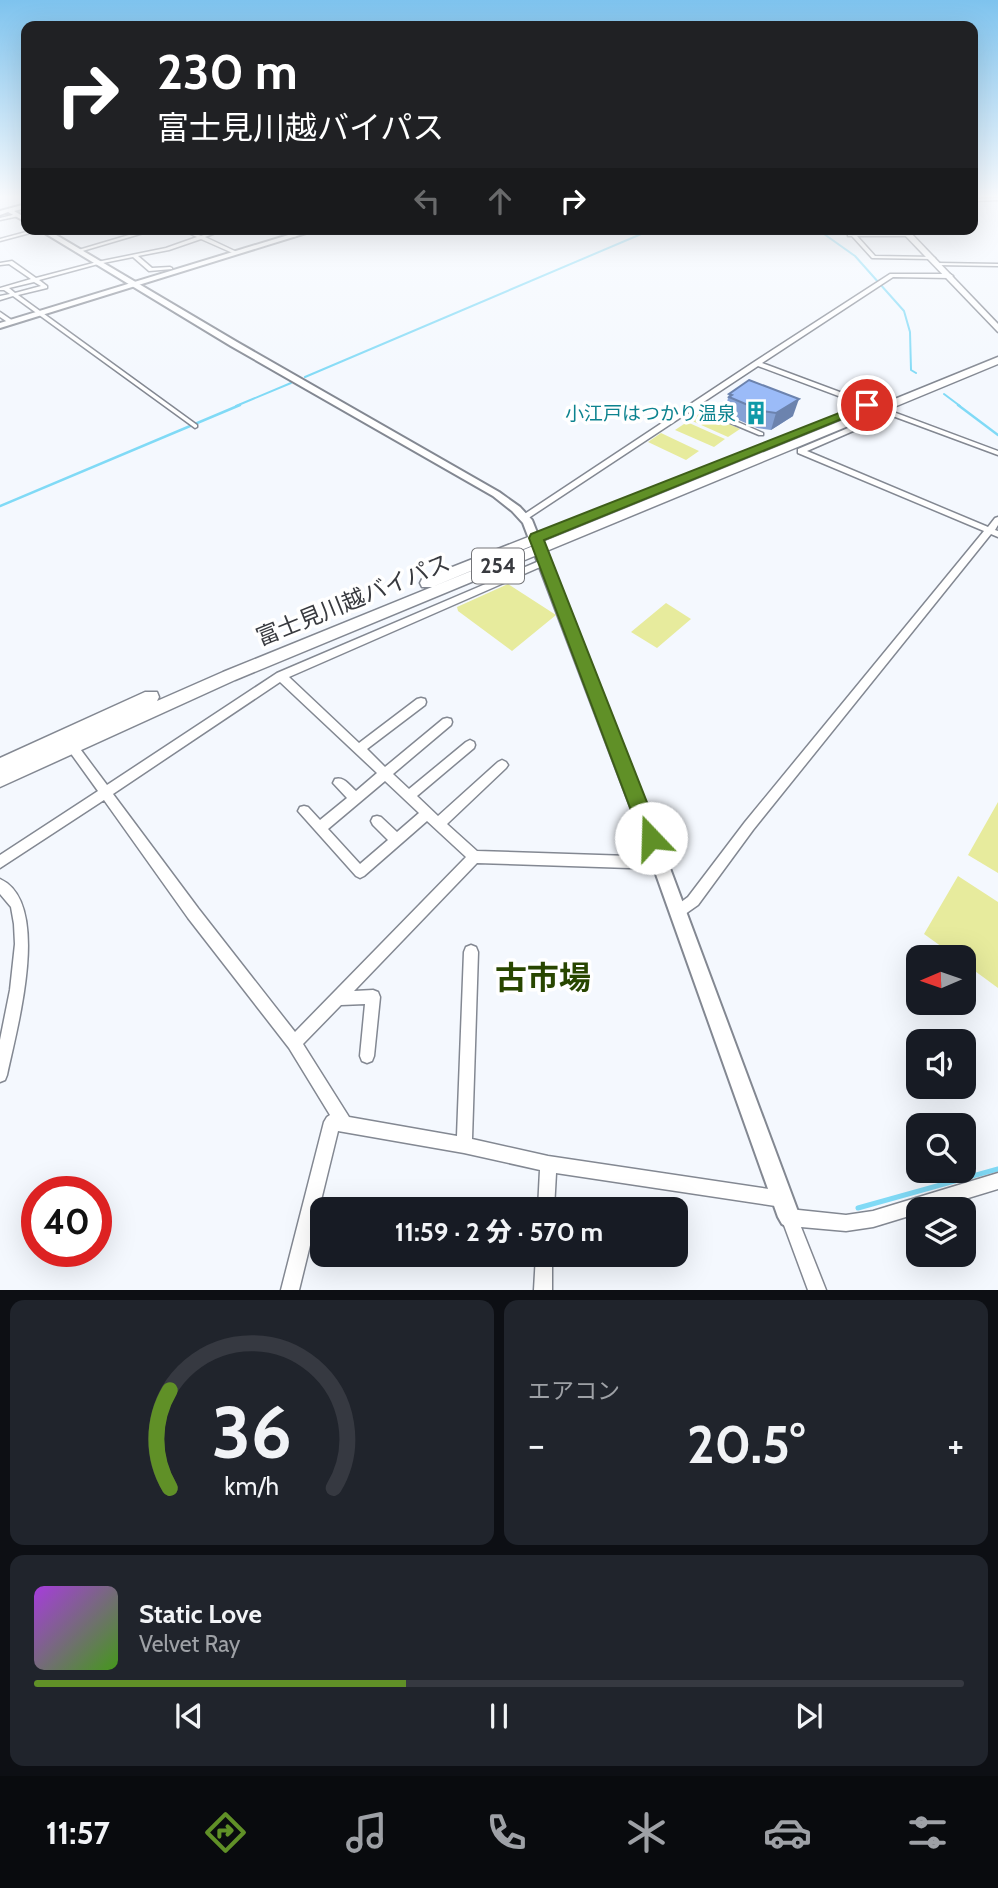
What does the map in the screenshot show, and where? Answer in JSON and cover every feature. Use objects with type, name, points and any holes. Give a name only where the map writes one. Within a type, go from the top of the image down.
[{"type":"main road","points":[[0,326],[221,257]]},
{"type":"main road","points":[[932,257],[998,329]]},
{"type":"main road","name":"富士見川越バイパス","points":[[877,409],[998,350]]},
{"type":"main road","name":"富士見川越バイパス","points":[[0,779],[242,670],[998,360]]},
{"type":"main road","name":"富士見川越バイパス","points":[[0,766],[187,682],[540,549]]},
{"type":"street","points":[[88,257],[482,486],[508,502],[524,517],[540,549],[660,863],[817,1290]]},
{"type":"street","points":[[3,289],[126,257]]},
{"type":"street","points":[[136,257],[151,270],[173,270]]},
{"type":"street","points":[[156,257],[173,270]]},
{"type":"street","points":[[877,257],[998,265]]},
{"type":"street","points":[[0,264],[10,262],[45,286],[0,298]]},
{"type":"street","points":[[524,517],[892,275],[950,276]]},
{"type":"street","points":[[3,289],[195,426]]},
{"type":"street","points":[[0,314],[10,323]]},
{"type":"street","points":[[756,363],[998,453]]},
{"type":"street","points":[[694,405],[761,434]]},
{"type":"street","points":[[877,409],[801,451],[994,532]]},
{"type":"street","points":[[678,913],[693,901],[749,826],[994,532],[998,520]]},
{"type":"street","points":[[0,862],[281,676],[540,549]]},
{"type":"street","points":[[281,676],[474,857],[660,863]]},
{"type":"street","points":[[359,749],[421,702]]},
{"type":"street","points":[[320,828],[447,722]]},
{"type":"street","points":[[71,745],[193,912],[294,1043],[344,1124]]},
{"type":"street","points":[[410,796],[470,745]]},
{"type":"street","points":[[439,823],[502,765]]},
{"type":"street","points":[[339,783],[355,798]]},
{"type":"street","points":[[304,811],[360,872],[428,813]]},
{"type":"street","points":[[377,821],[397,840]]},
{"type":"street","points":[[294,1043],[474,857]]},
{"type":"street","points":[[0,885],[17,905],[21,939],[18,982],[0,1075]]},
{"type":"street","points":[[464,1145],[471,952]]},
{"type":"street","points":[[338,998],[373,997],[367,1056]]},
{"type":"street","points":[[290,1290],[332,1122],[464,1145],[548,1164],[783,1199]]},
{"type":"street","points":[[547,1197],[548,1164]]},
{"type":"street","points":[[789,1217],[846,1223],[873,1219],[998,1181]]},
{"type":"street","points":[[543,1290],[544,1267]]},
{"type":"green space","points":[[702,412],[740,429],[728,437],[690,420]]},
{"type":"green space","points":[[687,422],[725,439],[714,447],[675,430]]},
{"type":"green space","points":[[661,433],[699,451],[686,460],[648,442]]},
{"type":"green space","points":[[508,584],[556,615],[512,651],[458,611],[457,607]]},
{"type":"green space","points":[[666,603],[691,619],[657,648],[631,632]]},
{"type":"green space","points":[[998,802],[998,873],[968,855]]},
{"type":"green space","points":[[958,876],[998,902],[998,988],[976,972],[976,945],[939,945],[924,934]]},
{"type":"building","points":[[749,380],[799,399],[776,413],[762,411],[729,397],[732,395],[729,394]]},
{"type":"waterway","points":[[305,377],[587,257]]},
{"type":"waterway","points":[[856,257],[904,311],[910,332],[911,370],[916,373]]},
{"type":"waterway","points":[[236,406],[291,383]]},
{"type":"waterway","points":[[944,394],[960,406]]},
{"type":"waterway","points":[[0,506],[240,405]]},
{"type":"waterway","points":[[958,405],[998,435]]},
{"type":"waterway","points":[[858,1208],[998,1169]]},
{"type":"place","name":"小江戸はつかり温泉","points":[[756,413]]},
{"type":"district","name":"古市場","points":[[543,978]]},
{"type":"route","points":[[651,838],[536,538],[867,405]]}]
